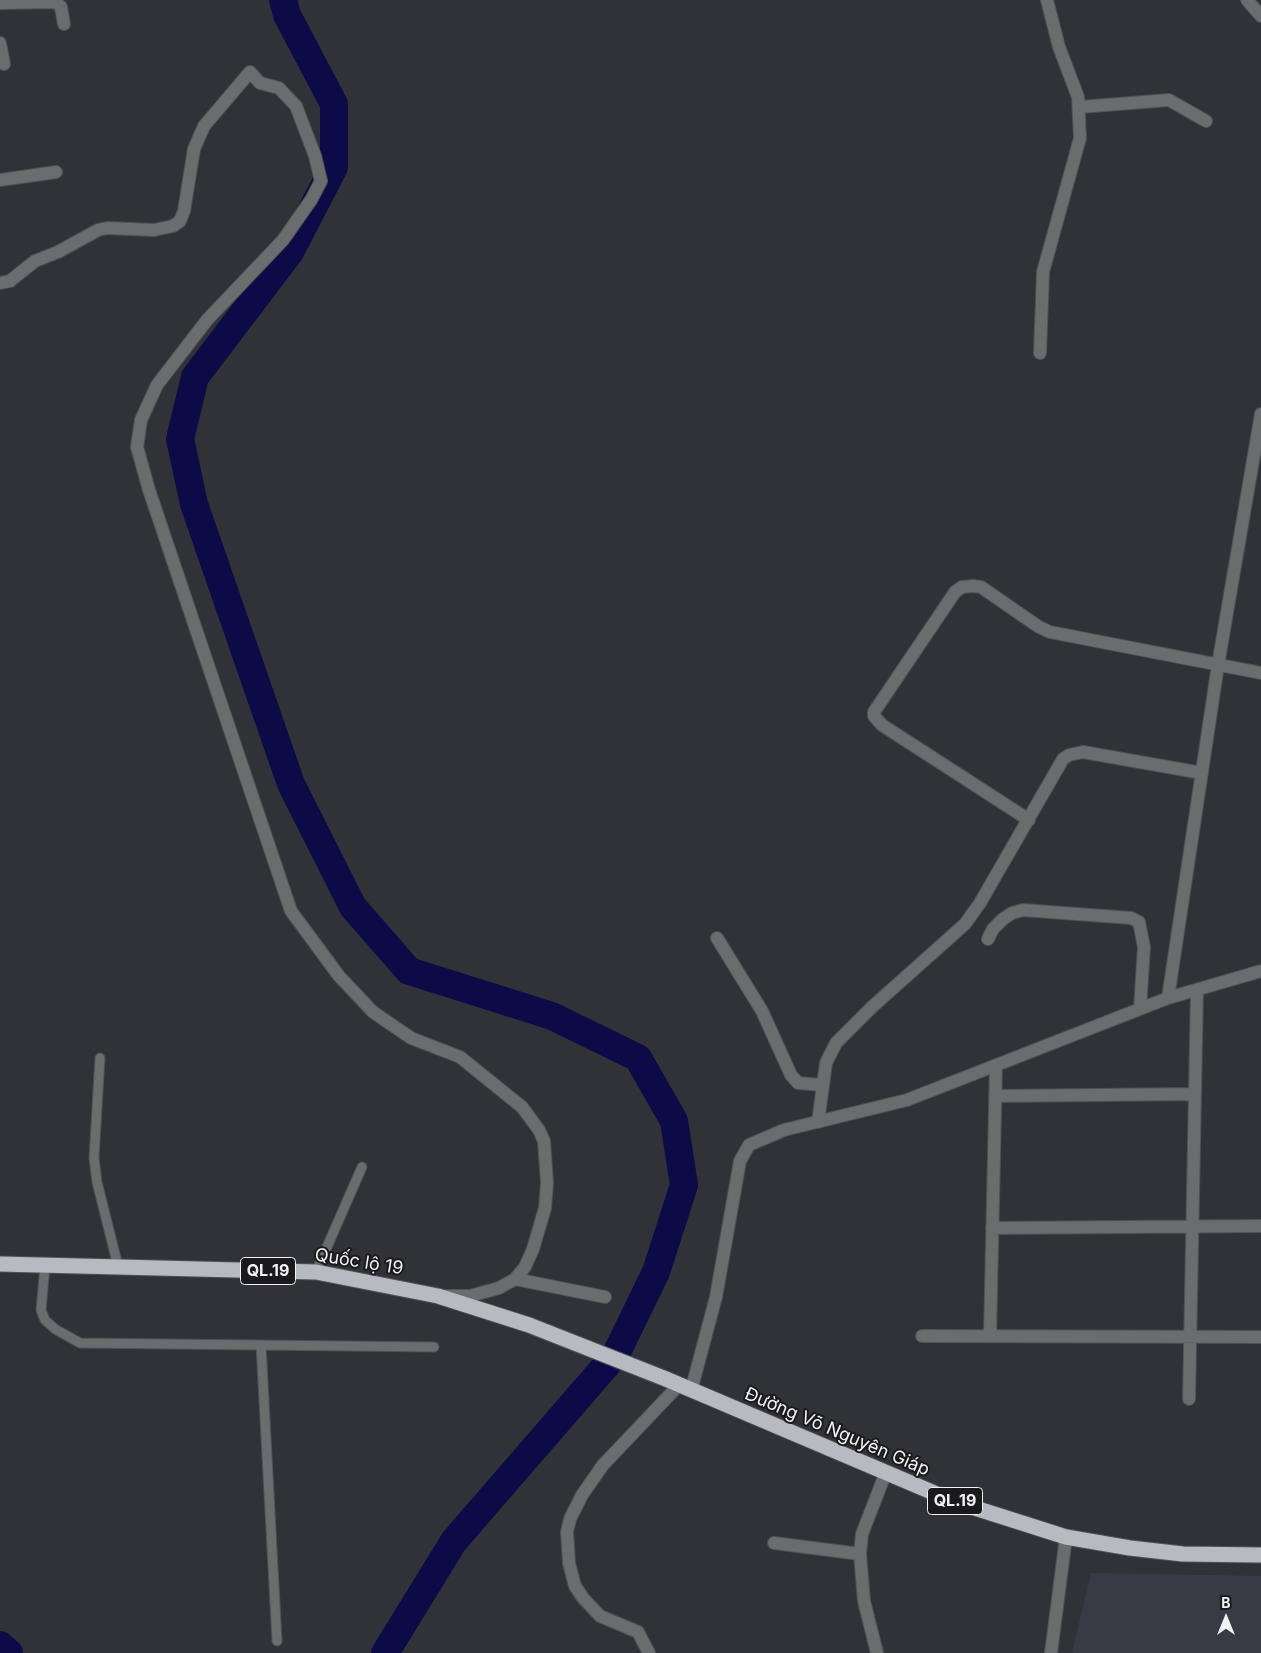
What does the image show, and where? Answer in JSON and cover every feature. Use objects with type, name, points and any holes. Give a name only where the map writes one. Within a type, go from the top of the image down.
[{"type":"highway","name":"Quốc lộ 19","points":[[0,1264],[316,1272],[438,1296],[529,1325],[679,1385]]},
{"type":"highway","name":"Đường Võ Nguyên Giáp","points":[[679,1385],[953,1501],[1066,1537],[1130,1548],[1183,1554],[1261,1555]]},
{"type":"street","points":[[1040,353],[1043,272],[1077,150],[1080,107],[1075,84],[1059,47],[1047,0]]},
{"type":"street","points":[[1247,0],[1261,16]]},
{"type":"street","points":[[0,3],[56,2],[61,6],[64,24]]},
{"type":"street","points":[[0,44],[4,64]]},
{"type":"street","points":[[0,283],[10,281],[35,261],[58,252],[98,230],[107,228],[154,230],[173,226],[180,221],[184,211],[194,149],[204,126],[250,72],[260,83],[279,88],[296,106],[315,156],[321,181],[311,200],[283,240],[206,320],[157,385],[140,420],[137,447],[291,911],[339,976],[373,1012],[411,1038],[460,1057],[522,1107],[540,1130],[546,1156],[545,1208],[533,1249],[525,1266],[515,1279],[486,1293],[470,1296],[438,1296]]},
{"type":"street","points":[[1080,107],[1169,100],[1206,120]]},
{"type":"street","points":[[0,180],[56,172]]},
{"type":"street","points":[[1168,998],[1218,664],[1261,414]]},
{"type":"street","points":[[1029,820],[882,725],[874,716],[874,712],[955,592],[968,586],[981,587],[1039,627],[1050,632],[1261,673]]},
{"type":"street","points":[[818,1122],[826,1063],[836,1043],[872,1007],[965,924],[1029,820],[1063,759],[1076,753],[1092,753],[1202,773]]},
{"type":"street","points":[[988,940],[993,929],[1003,919],[1012,913],[1023,910],[1131,918],[1140,922],[1144,947],[1140,1009]]},
{"type":"street","points":[[717,938],[762,1011],[791,1075],[798,1084],[822,1085]]},
{"type":"street","points":[[649,1653],[638,1632],[600,1616],[583,1598],[575,1586],[569,1563],[567,1532],[570,1519],[582,1495],[603,1464],[679,1385],[716,1297],[740,1161],[749,1145],[769,1135],[899,1102],[1168,998],[1261,971]]},
{"type":"street","points":[[1189,1400],[1197,990]]},
{"type":"street","points":[[990,1336],[996,1064]]},
{"type":"street","points":[[995,1096],[1195,1094]]},
{"type":"street","points":[[992,1228],[1261,1226]]},
{"type":"street","points":[[515,1279],[605,1297]]},
{"type":"street","points":[[922,1336],[1261,1337]]},
{"type":"street","points":[[877,1653],[864,1601],[860,1554],[862,1534],[886,1472]]},
{"type":"street","points":[[1051,1653],[1066,1537]]},
{"type":"street","points":[[774,1543],[860,1554]]},
{"type":"lane","points":[[100,1058],[94,1158],[97,1182],[118,1266]]},
{"type":"lane","points":[[316,1272],[362,1167]]},
{"type":"lane","points":[[45,1266],[41,1310],[45,1320],[54,1329],[80,1343],[434,1347]]},
{"type":"lane","points":[[262,1345],[277,1641]]},
{"type":"shaded area","points":[[1091,1573],[1261,1576],[1261,1653],[1072,1653]]},
{"type":"waterway","points":[[283,0],[287,15],[334,104],[334,167],[290,252],[195,377],[180,439],[194,504],[291,784],[353,907],[409,971],[552,1016],[638,1058],[674,1121],[684,1185],[656,1272],[616,1354],[454,1541],[385,1653]]},
{"type":"waterway","points":[[0,1645],[9,1653]]}]
